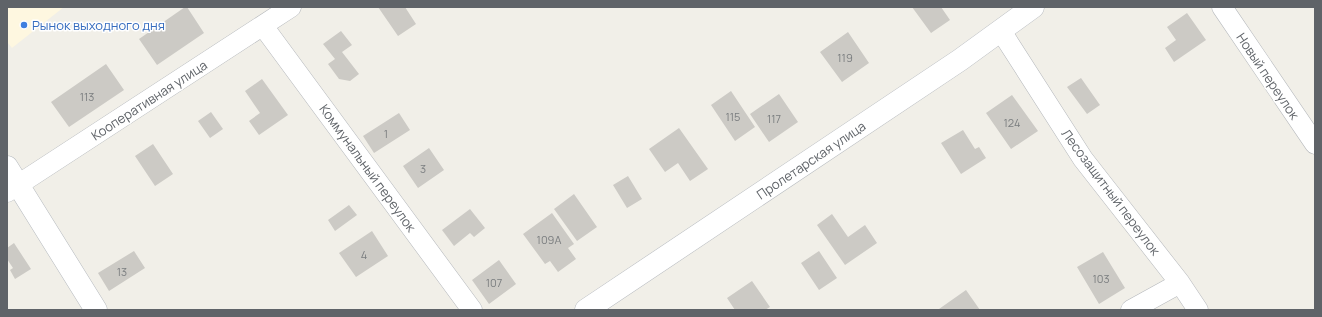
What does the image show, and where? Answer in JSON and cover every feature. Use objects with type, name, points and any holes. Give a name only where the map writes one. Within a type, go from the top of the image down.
[{"type":"street","name":"Кооперативная улица","points":[[13,189],[291,7]]},
{"type":"street","name":"Пролетарская улица","points":[[586,310],[960,60],[1033,7]]},
{"type":"street","name":"Новый переулок","points":[[1222,7],[1315,144]]},
{"type":"street","name":"Коммунальный переулок","points":[[263,26],[472,310]]},
{"type":"street","name":"Лесозащитный переулок","points":[[1001,31],[1083,159],[1180,283],[1198,310]]},
{"type":"street","points":[[7,167],[13,189],[96,310]]},
{"type":"street","points":[[1131,310],[1180,283]]},
{"type":"shaded area","name":"Рынок выходного дня","points":[[7,7],[64,7],[12,48],[7,42]]},
{"type":"building","points":[[187,7],[204,33],[157,65],[139,39]]},
{"type":"building","points":[[378,7],[405,7],[416,24],[398,36]]},
{"type":"building","points":[[912,7],[941,7],[950,20],[931,33]]},
{"type":"building","points":[[1187,13],[1206,40],[1174,62],[1165,48],[1176,40],[1167,27]]},
{"type":"building","points":[[341,31],[352,45],[342,52],[359,74],[350,81],[339,79],[328,64],[335,59],[323,44]]},
{"type":"building","points":[[848,32],[869,63],[842,82],[820,52]]},
{"type":"building","points":[[106,64],[124,90],[69,127],[51,102]]},
{"type":"building","points":[[1081,78],[1100,105],[1087,114],[1067,87]]},
{"type":"building","points":[[262,79],[288,115],[259,135],[249,121],[260,113],[245,91]]},
{"type":"building","points":[[731,91],[755,127],[735,141],[711,105]]},
{"type":"building","points":[[779,94],[798,122],[769,142],[750,114]]},
{"type":"building","points":[[1012,95],[1038,131],[1011,149],[986,113]]},
{"type":"building","points":[[211,112],[223,129],[210,138],[198,121]]},
{"type":"building","points":[[399,113],[410,130],[374,153],[363,136]]},
{"type":"building","points":[[679,128],[708,169],[690,181],[678,163],[665,172],[649,149]]},
{"type":"building","points":[[963,130],[975,149],[979,147],[986,158],[961,174],[941,143]]},
{"type":"building","points":[[153,144],[173,174],[155,186],[135,156]]},
{"type":"building","points":[[429,148],[444,170],[418,188],[403,166]]},
{"type":"building","points":[[628,176],[642,199],[627,208],[613,185]]},
{"type":"building","points":[[574,194],[597,227],[577,241],[554,209]]},
{"type":"building","points":[[349,205],[357,215],[335,231],[328,220]]},
{"type":"building","points":[[470,209],[485,228],[474,237],[470,233],[454,246],[442,230]]},
{"type":"building","points":[[552,213],[574,244],[568,248],[576,259],[558,272],[550,261],[545,264],[523,234]]},
{"type":"building","points":[[832,214],[848,237],[865,225],[877,243],[845,265],[817,225]]},
{"type":"building","points":[[372,231],[388,256],[356,277],[339,253]]},
{"type":"building","points":[[14,243],[31,269],[15,279],[10,270],[13,268],[7,259],[7,248]]},
{"type":"building","points":[[134,251],[145,268],[109,291],[98,273]]},
{"type":"building","points":[[819,251],[837,278],[819,290],[801,263]]},
{"type":"building","points":[[1103,252],[1125,288],[1099,304],[1077,267]]},
{"type":"building","points":[[499,260],[516,284],[489,304],[472,280]]},
{"type":"building","points":[[752,281],[770,307],[765,310],[735,310],[727,298]]},
{"type":"building","points":[[966,290],[980,310],[939,309]]},
{"type":"place","name":"Рынок выходного дня","points":[[24,25]]}]
